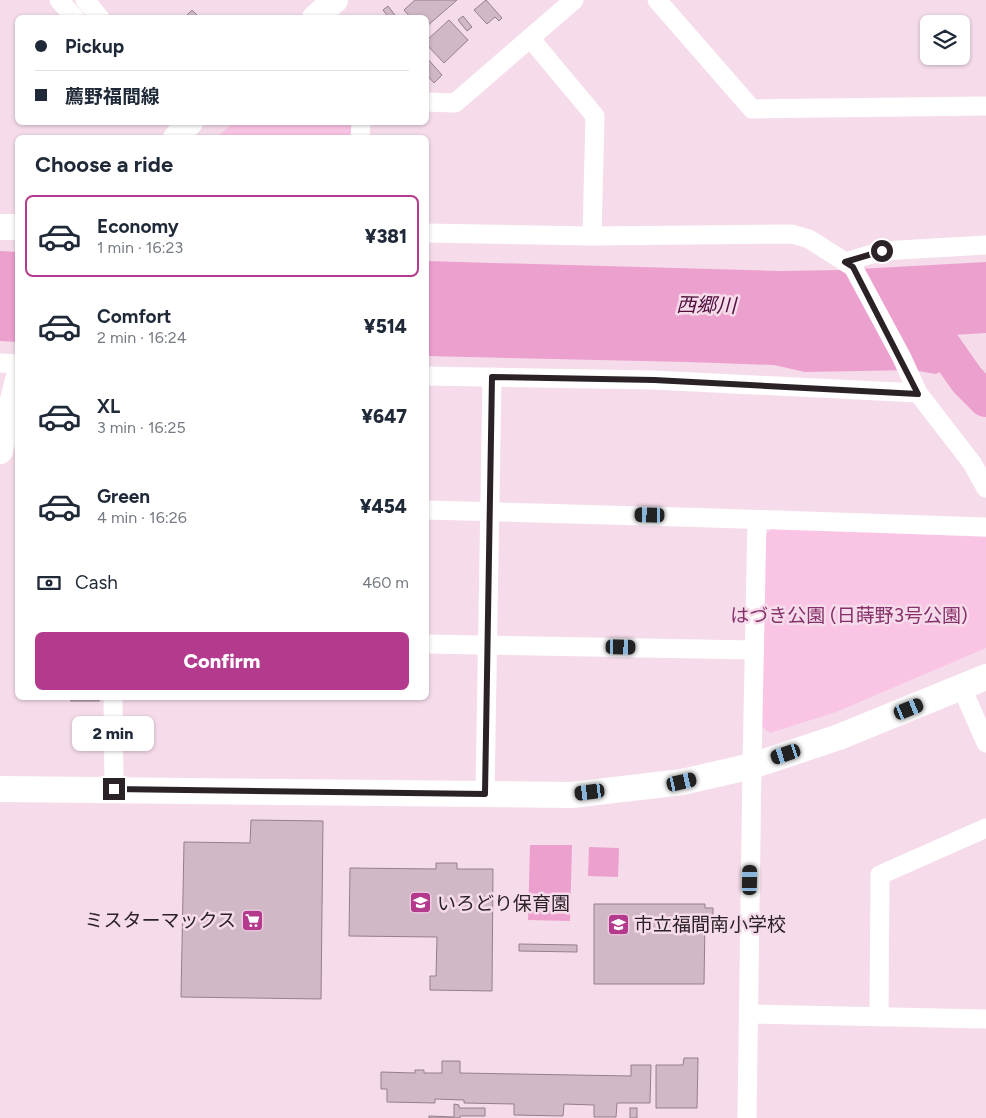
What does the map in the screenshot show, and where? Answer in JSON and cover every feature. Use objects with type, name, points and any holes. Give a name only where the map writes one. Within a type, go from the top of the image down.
[{"type":"main road","points":[[318,15],[336,0]]},
{"type":"main road","points":[[0,227],[15,227]]},
{"type":"main road","points":[[0,451],[15,392]]},
{"type":"main road","points":[[0,789],[581,794],[682,782],[752,766],[839,737],[986,677]]},
{"type":"street","points":[[59,0],[72,15]]},
{"type":"street","points":[[84,0],[97,15]]},
{"type":"street","points":[[429,102],[455,103],[574,0]]},
{"type":"street","points":[[658,0],[752,109],[986,106]]},
{"type":"street","points":[[530,38],[595,116],[592,236]]},
{"type":"street","points":[[429,232],[592,236],[792,234],[809,240],[849,265],[901,356],[918,394],[972,463],[986,488]]},
{"type":"street","points":[[849,265],[882,251],[986,245]]},
{"type":"street","points":[[0,364],[15,364]]},
{"type":"street","points":[[429,376],[654,380],[918,394]]},
{"type":"street","points":[[485,794],[492,377]]},
{"type":"street","points":[[429,510],[650,515],[986,527]]},
{"type":"street","points":[[747,1118],[757,520]]},
{"type":"street","points":[[429,644],[754,650]]},
{"type":"street","points":[[962,688],[986,743]]},
{"type":"street","points":[[113,700],[114,789]]},
{"type":"street","points":[[879,1016],[880,875],[986,828]]},
{"type":"street","points":[[749,1014],[986,1019]]},
{"type":"green space","points":[[231,125],[352,125],[351,135],[219,135]]},
{"type":"green space","name":"はづき公園 (日蒔野3号公園)","points":[[772,528],[986,537],[986,648],[836,712],[770,733],[762,727],[765,535]]},
{"type":"water","points":[[0,251],[15,252],[15,342],[0,341]]},
{"type":"water","name":"西郷川","points":[[429,261],[779,271],[840,270],[986,262],[986,333],[953,335],[941,371],[936,374],[913,370],[805,372],[774,365],[429,356]]},
{"type":"water","points":[[530,845],[572,845],[570,921],[528,920]]},
{"type":"water","points":[[589,847],[619,848],[618,877],[588,876]]},
{"type":"building","points":[[415,0],[457,0],[429,24],[429,15],[408,15],[404,10]]},
{"type":"building","points":[[486,0],[502,18],[499,21],[495,17],[487,24],[474,10]]},
{"type":"building","points":[[388,6],[395,15],[387,15],[383,10]]},
{"type":"building","points":[[192,10],[197,15],[187,15]]},
{"type":"building","points":[[463,16],[472,27],[467,31],[458,20]]},
{"type":"building","points":[[449,20],[468,40],[444,63],[429,47],[429,38]]},
{"type":"building","points":[[429,60],[442,75],[434,83],[429,77]]},
{"type":"building","points":[[71,700],[99,700],[99,701]]},
{"type":"building","name":"ミスターマックス","points":[[251,820],[323,821],[321,999],[181,997],[184,842],[250,843]]},
{"type":"building","name":"いろどり保育園","points":[[436,863],[457,863],[457,869],[493,869],[492,991],[430,990],[430,976],[436,976],[437,937],[349,936],[350,868],[436,869]]},
{"type":"building","points":[[594,904],[705,904],[705,908],[713,908],[713,920],[705,920],[704,984],[594,984]]},
{"type":"building","points":[[519,944],[577,945],[577,952],[519,951]]},
{"type":"building","points":[[684,1058],[698,1058],[697,1108],[656,1108],[656,1065],[683,1065]]},
{"type":"building","points":[[442,1061],[460,1061],[460,1073],[631,1076],[631,1065],[651,1065],[650,1103],[617,1103],[616,1117],[594,1117],[594,1105],[564,1104],[563,1116],[514,1115],[514,1104],[464,1103],[464,1100],[435,1099],[435,1103],[387,1102],[387,1089],[381,1089],[381,1072],[415,1073],[415,1070],[424,1070],[424,1073],[442,1073]]},
{"type":"building","points":[[454,1104],[459,1105],[459,1108],[485,1108],[485,1116],[429,1118],[429,1116],[454,1117]]},
{"type":"building","points":[[630,1108],[637,1108],[637,1118],[630,1118]]},
{"type":"waterway","points":[[919,311],[967,380],[986,399]]},
{"type":"place","name":"いろどり保育園","points":[[421,903]]},
{"type":"place","name":"ミスターマックス","points":[[252,920]]},
{"type":"place","name":"市立福間南小学校","points":[[618,924]]},
{"type":"route","points":[[114,789],[485,794],[492,377],[654,380],[918,394],[901,356],[853,267],[845,262],[882,251]]}]
